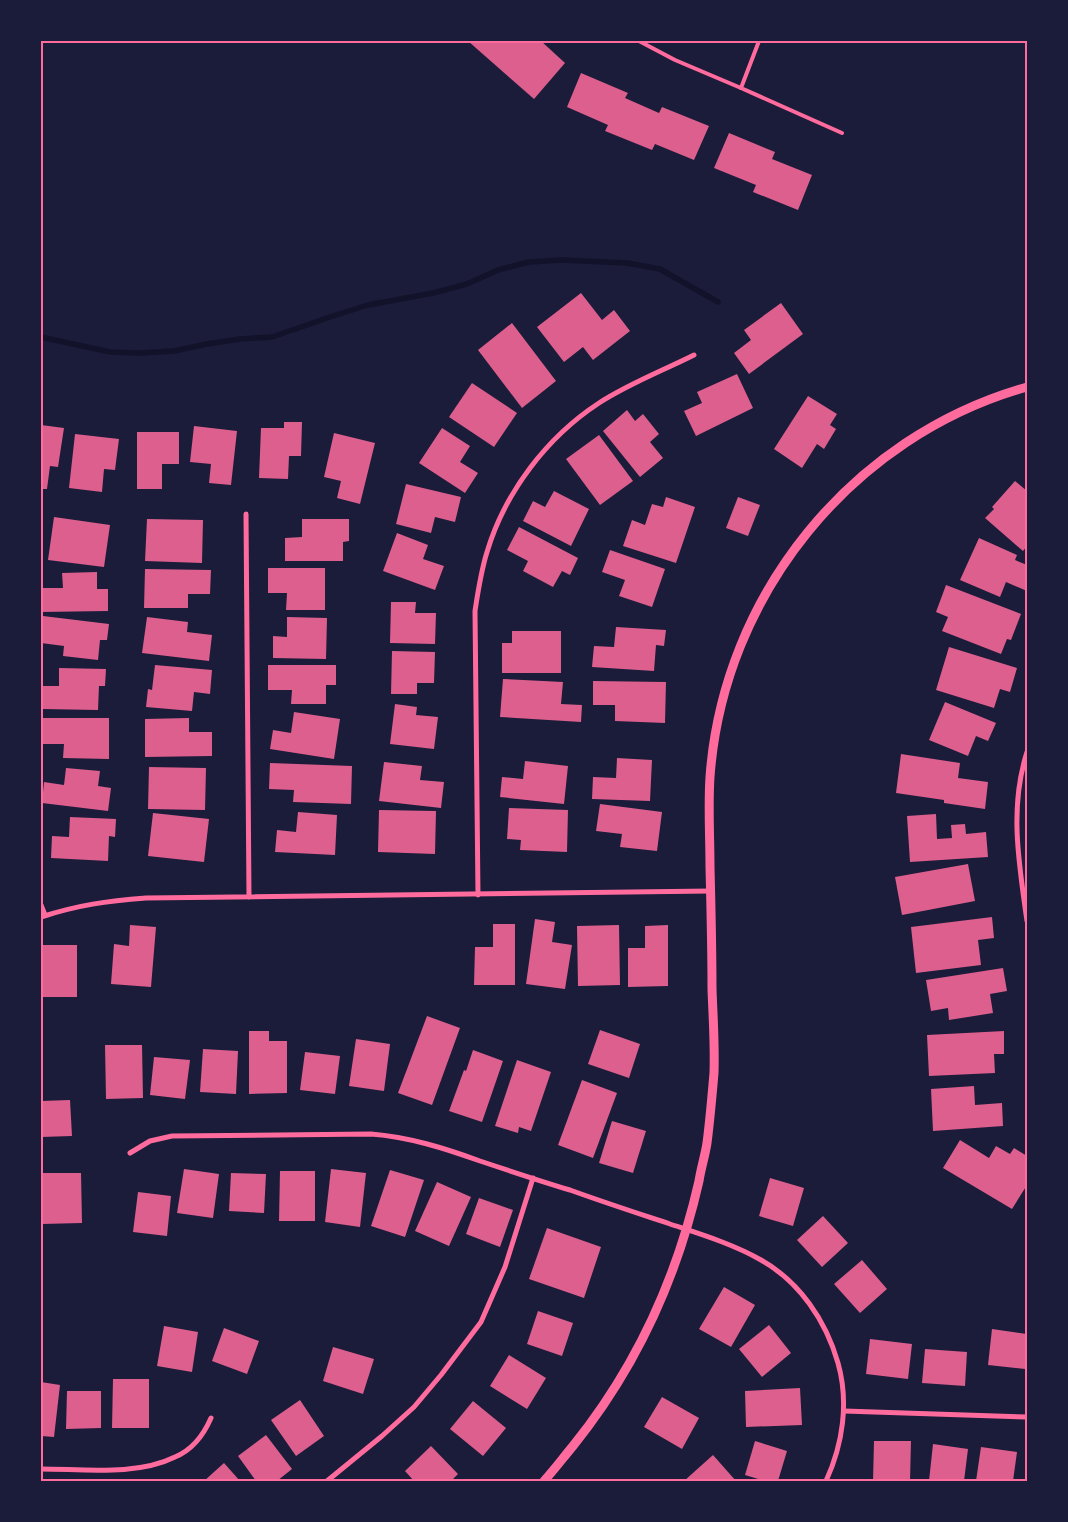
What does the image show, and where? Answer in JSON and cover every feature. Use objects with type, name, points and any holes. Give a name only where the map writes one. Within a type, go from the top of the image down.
[{"type":"street","points":[[478,895],[475,611],[487,550],[513,493],[530,467],[551,443],[599,403],[694,356]]},
{"type":"street","points":[[544,1481],[594,1420],[634,1356],[666,1289],[687,1229],[706,1145],[714,1071],[710,776],[717,726],[729,677],[748,629],[771,584],[799,541],[833,503],[871,468],[912,438],[956,414],[1003,394],[1027,388]]},
{"type":"street","points":[[246,514],[249,897]]},
{"type":"street","points":[[1027,752],[1019,784],[1016,809],[1016,835],[1027,921]]},
{"type":"street","points":[[41,905],[43,916],[70,908],[108,901],[146,898],[711,891]]},
{"type":"street","points":[[130,1153],[150,1141],[172,1136],[393,1135],[415,1140],[534,1178],[687,1229],[745,1251],[763,1260],[786,1278],[807,1300],[828,1334],[835,1352],[842,1384],[844,1411],[838,1450],[826,1481]]},
{"type":"street","points":[[327,1481],[414,1407],[481,1322],[505,1267],[534,1178]]},
{"type":"street","points":[[844,1411],[1027,1417]]},
{"type":"street","points":[[41,1469],[139,1468],[175,1458],[190,1447],[202,1434],[211,1418]]},
{"type":"lane","points":[[638,41],[675,60],[842,133]]},
{"type":"lane","points":[[741,88],[759,41]]},
{"type":"building","points":[[468,41],[541,41],[565,63],[534,99]]},
{"type":"building","points":[[581,73],[628,93],[625,98],[659,113],[662,107],[709,126],[694,160],[655,144],[652,150],[605,131],[608,125],[567,107]]},
{"type":"building","points":[[729,133],[775,152],[772,159],[812,175],[798,210],[753,192],[756,185],[714,168]]},
{"type":"building","points":[[581,293],[602,320],[614,310],[630,331],[593,360],[583,347],[564,362],[537,327]]},
{"type":"building","points":[[781,303],[803,334],[749,374],[734,353],[751,340],[744,330]]},
{"type":"building","points":[[512,323],[556,381],[522,408],[478,350]]},
{"type":"building","points":[[737,374],[753,408],[696,436],[684,411],[702,403],[697,392]]},
{"type":"building","points":[[472,383],[517,413],[494,447],[449,417]]},
{"type":"building","points":[[808,396],[837,414],[830,425],[836,429],[824,449],[817,444],[802,468],[774,449]]},
{"type":"building","points":[[627,410],[635,421],[643,414],[659,434],[650,442],[663,458],[640,477],[603,431]]},
{"type":"building","points":[[284,422],[302,422],[301,456],[289,456],[288,479],[259,478],[261,428],[284,428]]},
{"type":"building","points":[[41,425],[64,428],[58,467],[50,466],[47,489],[41,489]]},
{"type":"building","points":[[194,426],[237,431],[231,485],[209,483],[211,464],[190,462]]},
{"type":"building","points":[[442,428],[470,446],[460,462],[478,473],[465,493],[419,463]]},
{"type":"building","points":[[137,432],[179,432],[179,464],[162,464],[162,489],[137,489]]},
{"type":"building","points":[[334,433],[375,443],[360,504],[337,498],[341,481],[324,477]]},
{"type":"building","points":[[75,434],[119,439],[115,470],[104,469],[102,492],[69,488]]},
{"type":"building","points":[[599,435],[633,481],[600,505],[566,459]]},
{"type":"building","points":[[1015,481],[1027,491],[1027,546],[1023,551],[985,518]]},
{"type":"building","points":[[406,484],[461,497],[455,522],[435,517],[431,533],[396,524]]},
{"type":"building","points":[[554,491],[589,509],[571,546],[523,521],[533,501],[545,507]]},
{"type":"building","points":[[666,497],[695,507],[676,563],[623,546],[632,520],[645,525],[652,504],[663,507]]},
{"type":"building","points":[[738,497],[760,505],[748,536],[726,528]]},
{"type":"building","points":[[54,517],[110,525],[104,567],[48,560]]},
{"type":"building","points":[[147,519],[203,520],[202,563],[145,561]]},
{"type":"building","points":[[302,519],[349,519],[349,541],[343,542],[343,561],[285,561],[285,538],[302,537]]},
{"type":"building","points":[[519,527],[578,558],[570,575],[562,571],[553,587],[523,571],[528,561],[507,550]]},
{"type":"building","points":[[397,533],[428,545],[423,559],[444,566],[435,590],[383,571]]},
{"type":"building","points":[[979,538],[1017,555],[1015,560],[1027,565],[1027,591],[1006,582],[1000,597],[960,580]]},
{"type":"building","points":[[610,550],[665,569],[652,607],[619,596],[625,580],[602,572]]},
{"type":"building","points":[[268,568],[325,568],[325,610],[286,610],[287,593],[268,593]]},
{"type":"building","points":[[145,569],[211,570],[210,594],[188,594],[188,608],[144,608]]},
{"type":"building","points":[[97,572],[97,589],[108,589],[108,611],[41,612],[41,588],[63,588],[62,573]]},
{"type":"building","points":[[946,585],[1021,614],[1011,640],[1007,639],[1001,654],[942,631],[948,617],[936,612]]},
{"type":"building","points":[[391,602],[416,602],[415,613],[436,613],[435,644],[390,643]]},
{"type":"building","points":[[43,616],[109,624],[107,640],[100,640],[98,660],[63,656],[64,646],[41,643]]},
{"type":"building","points":[[147,617],[188,622],[187,632],[212,635],[209,661],[142,653]]},
{"type":"building","points":[[287,617],[327,618],[326,659],[273,658],[273,636],[287,637]]},
{"type":"building","points":[[616,627],[666,630],[664,646],[656,645],[654,671],[592,667],[594,646],[614,647]]},
{"type":"building","points":[[512,631],[561,631],[561,673],[502,673],[502,643],[512,643]]},
{"type":"building","points":[[949,647],[1017,668],[1010,692],[1000,689],[994,708],[936,690]]},
{"type":"building","points":[[392,651],[435,652],[434,683],[417,683],[417,694],[391,694]]},
{"type":"building","points":[[155,665],[212,670],[210,694],[194,692],[192,711],[146,707],[148,689],[152,690]]},
{"type":"building","points":[[268,665],[336,665],[336,685],[326,685],[326,704],[291,704],[292,690],[268,690]]},
{"type":"building","points":[[59,668],[106,669],[105,686],[99,686],[98,710],[42,709],[42,686],[59,686]]},
{"type":"building","points":[[503,679],[563,682],[561,704],[582,705],[581,722],[500,717]]},
{"type":"building","points":[[593,681],[666,682],[665,723],[615,721],[615,705],[593,705]]},
{"type":"building","points":[[945,702],[996,723],[988,741],[976,736],[968,756],[929,740]]},
{"type":"building","points":[[395,704],[417,707],[416,715],[438,717],[434,749],[390,744]]},
{"type":"building","points":[[294,712],[340,719],[334,759],[270,749],[273,730],[291,733]]},
{"type":"building","points":[[42,718],[109,718],[109,759],[63,758],[64,744],[41,744]]},
{"type":"building","points":[[189,718],[189,732],[212,732],[212,756],[145,757],[145,719]]},
{"type":"building","points":[[901,754],[960,763],[958,778],[988,782],[985,809],[944,803],[944,800],[896,793]]},
{"type":"building","points":[[617,758],[652,760],[650,801],[592,799],[593,777],[616,778]]},
{"type":"building","points":[[525,761],[568,766],[564,804],[500,797],[502,777],[523,779]]},
{"type":"building","points":[[384,762],[422,766],[420,780],[444,782],[441,808],[379,801]]},
{"type":"building","points":[[270,763],[352,766],[351,804],[293,802],[294,790],[269,789]]},
{"type":"building","points":[[149,767],[206,768],[205,810],[148,809]]},
{"type":"building","points":[[66,768],[100,771],[98,786],[111,788],[108,811],[42,803],[44,782],[64,785]]},
{"type":"building","points":[[600,804],[662,812],[657,851],[620,847],[622,834],[596,831]]},
{"type":"building","points":[[509,808],[568,810],[567,852],[520,850],[521,840],[507,839]]},
{"type":"building","points":[[379,810],[436,811],[435,854],[378,852]]},
{"type":"building","points":[[298,812],[337,815],[335,855],[275,852],[277,830],[296,832]]},
{"type":"building","points":[[153,813],[209,819],[204,862],[148,856]]},
{"type":"building","points":[[936,814],[937,839],[952,838],[951,825],[965,824],[966,834],[986,832],[988,857],[910,862],[907,816]]},
{"type":"building","points":[[70,817],[116,819],[115,837],[109,836],[108,861],[51,858],[52,836],[69,837]]},
{"type":"building","points":[[968,864],[975,901],[902,915],[895,877]]},
{"type":"building","points":[[992,917],[994,938],[978,940],[981,965],[916,973],[911,927]]},
{"type":"building","points":[[535,919],[555,922],[552,942],[572,945],[565,989],[526,984]]},
{"type":"building","points":[[493,924],[515,924],[515,985],[474,985],[475,947],[493,947]]},
{"type":"building","points":[[130,925],[156,927],[151,987],[111,984],[114,944],[129,946]]},
{"type":"building","points":[[619,925],[620,985],[578,986],[577,926]]},
{"type":"building","points":[[668,925],[668,986],[628,987],[628,948],[645,948],[645,926]]},
{"type":"building","points":[[41,945],[77,945],[77,997],[41,997]]},
{"type":"building","points":[[1003,968],[1007,991],[990,994],[993,1013],[949,1020],[948,1008],[931,1011],[926,980]]},
{"type":"building","points":[[427,1016],[460,1028],[432,1105],[398,1093]]},
{"type":"building","points":[[600,1030],[640,1044],[629,1078],[588,1064]]},
{"type":"building","points":[[249,1031],[269,1031],[269,1041],[287,1041],[287,1093],[249,1094]]},
{"type":"building","points":[[1004,1031],[1004,1054],[994,1054],[995,1073],[929,1076],[927,1035]]},
{"type":"building","points":[[356,1039],[390,1044],[384,1091],[349,1086]]},
{"type":"building","points":[[105,1045],[142,1045],[143,1098],[106,1099]]},
{"type":"building","points":[[203,1049],[238,1051],[236,1094],[200,1092]]},
{"type":"building","points":[[473,1050],[503,1061],[482,1122],[449,1111]]},
{"type":"building","points":[[305,1052],[340,1056],[335,1094],[300,1090]]},
{"type":"building","points":[[154,1057],[190,1060],[185,1099],[150,1095]]},
{"type":"building","points":[[517,1060],[551,1072],[531,1131],[519,1127],[518,1133],[495,1126]]},
{"type":"building","points":[[582,1080],[617,1093],[593,1158],[558,1145]]},
{"type":"building","points":[[974,1086],[975,1105],[1002,1103],[1003,1126],[933,1131],[931,1089]]},
{"type":"building","points":[[70,1100],[72,1136],[41,1137],[41,1101]]},
{"type":"building","points":[[612,1121],[646,1131],[633,1173],[599,1163]]},
{"type":"building","points":[[960,1140],[989,1158],[996,1146],[1010,1154],[1014,1148],[1027,1156],[1027,1185],[1012,1209],[943,1168]]},
{"type":"building","points":[[184,1169],[219,1174],[213,1218],[177,1213]]},
{"type":"building","points":[[331,1169],[366,1173],[360,1227],[325,1222]]},
{"type":"building","points":[[390,1170],[424,1180],[405,1237],[371,1226]]},
{"type":"building","points":[[280,1171],[315,1171],[315,1221],[279,1221]]},
{"type":"building","points":[[42,1173],[81,1173],[82,1223],[42,1224]]},
{"type":"building","points":[[231,1173],[266,1174],[264,1213],[229,1211]]},
{"type":"building","points":[[770,1178],[804,1188],[793,1226],[759,1216]]},
{"type":"building","points":[[437,1182],[471,1197],[449,1246],[415,1231]]},
{"type":"building","points":[[138,1192],[171,1196],[167,1236],[133,1232]]},
{"type":"building","points":[[479,1198],[513,1210],[500,1247],[466,1234]]},
{"type":"building","points":[[823,1216],[848,1243],[822,1267],[797,1240]]},
{"type":"building","points":[[547,1228],[601,1247],[584,1298],[529,1279]]},
{"type":"building","points":[[862,1260],[887,1289],[860,1313],[834,1284]]},
{"type":"building","points":[[724,1287],[755,1305],[731,1347],[699,1329]]},
{"type":"building","points":[[538,1311],[573,1323],[562,1356],[527,1344]]},
{"type":"building","points":[[769,1325],[791,1353],[762,1377],[739,1349]]},
{"type":"building","points":[[164,1326],[198,1332],[192,1372],[157,1366]]},
{"type":"building","points":[[224,1328],[259,1341],[247,1374],[212,1361]]},
{"type":"building","points":[[992,1329],[1027,1334],[1025,1369],[988,1365]]},
{"type":"building","points":[[870,1339],[912,1344],[908,1379],[866,1374]]},
{"type":"building","points":[[333,1347],[374,1359],[363,1394],[323,1381]]},
{"type":"building","points":[[925,1349],[967,1352],[965,1386],[922,1383]]},
{"type":"building","points":[[509,1355],[546,1378],[527,1409],[490,1386]]},
{"type":"building","points":[[113,1379],[149,1379],[149,1428],[112,1428]]},
{"type":"building","points":[[41,1382],[60,1385],[54,1437],[41,1436]]},
{"type":"building","points":[[800,1388],[802,1425],[746,1427],[745,1391]]},
{"type":"building","points":[[67,1391],[101,1391],[101,1428],[66,1429]]},
{"type":"building","points":[[662,1397],[699,1418],[682,1449],[644,1427]]},
{"type":"building","points":[[300,1400],[324,1436],[296,1456],[271,1420]]},
{"type":"building","points":[[473,1401],[506,1428],[483,1456],[450,1429]]},
{"type":"building","points":[[266,1435],[292,1469],[277,1481],[256,1481],[238,1456]]},
{"type":"building","points":[[755,1441],[787,1451],[778,1481],[765,1481],[745,1475]]},
{"type":"building","points":[[874,1441],[911,1441],[910,1481],[873,1481]]},
{"type":"building","points":[[933,1444],[968,1449],[964,1481],[929,1481]]},
{"type":"building","points":[[431,1446],[458,1474],[451,1481],[414,1481],[405,1471]]},
{"type":"building","points":[[981,1447],[1017,1452],[1013,1481],[976,1481]]},
{"type":"building","points":[[713,1455],[736,1481],[684,1481]]},
{"type":"building","points":[[224,1463],[240,1481],[204,1481]]},
{"type":"waterway","points":[[41,337],[110,352],[142,353],[174,351],[240,339],[272,337],[368,305],[433,293],[467,284],[498,270],[529,262],[562,260],[627,263],[660,269],[718,302]]}]
